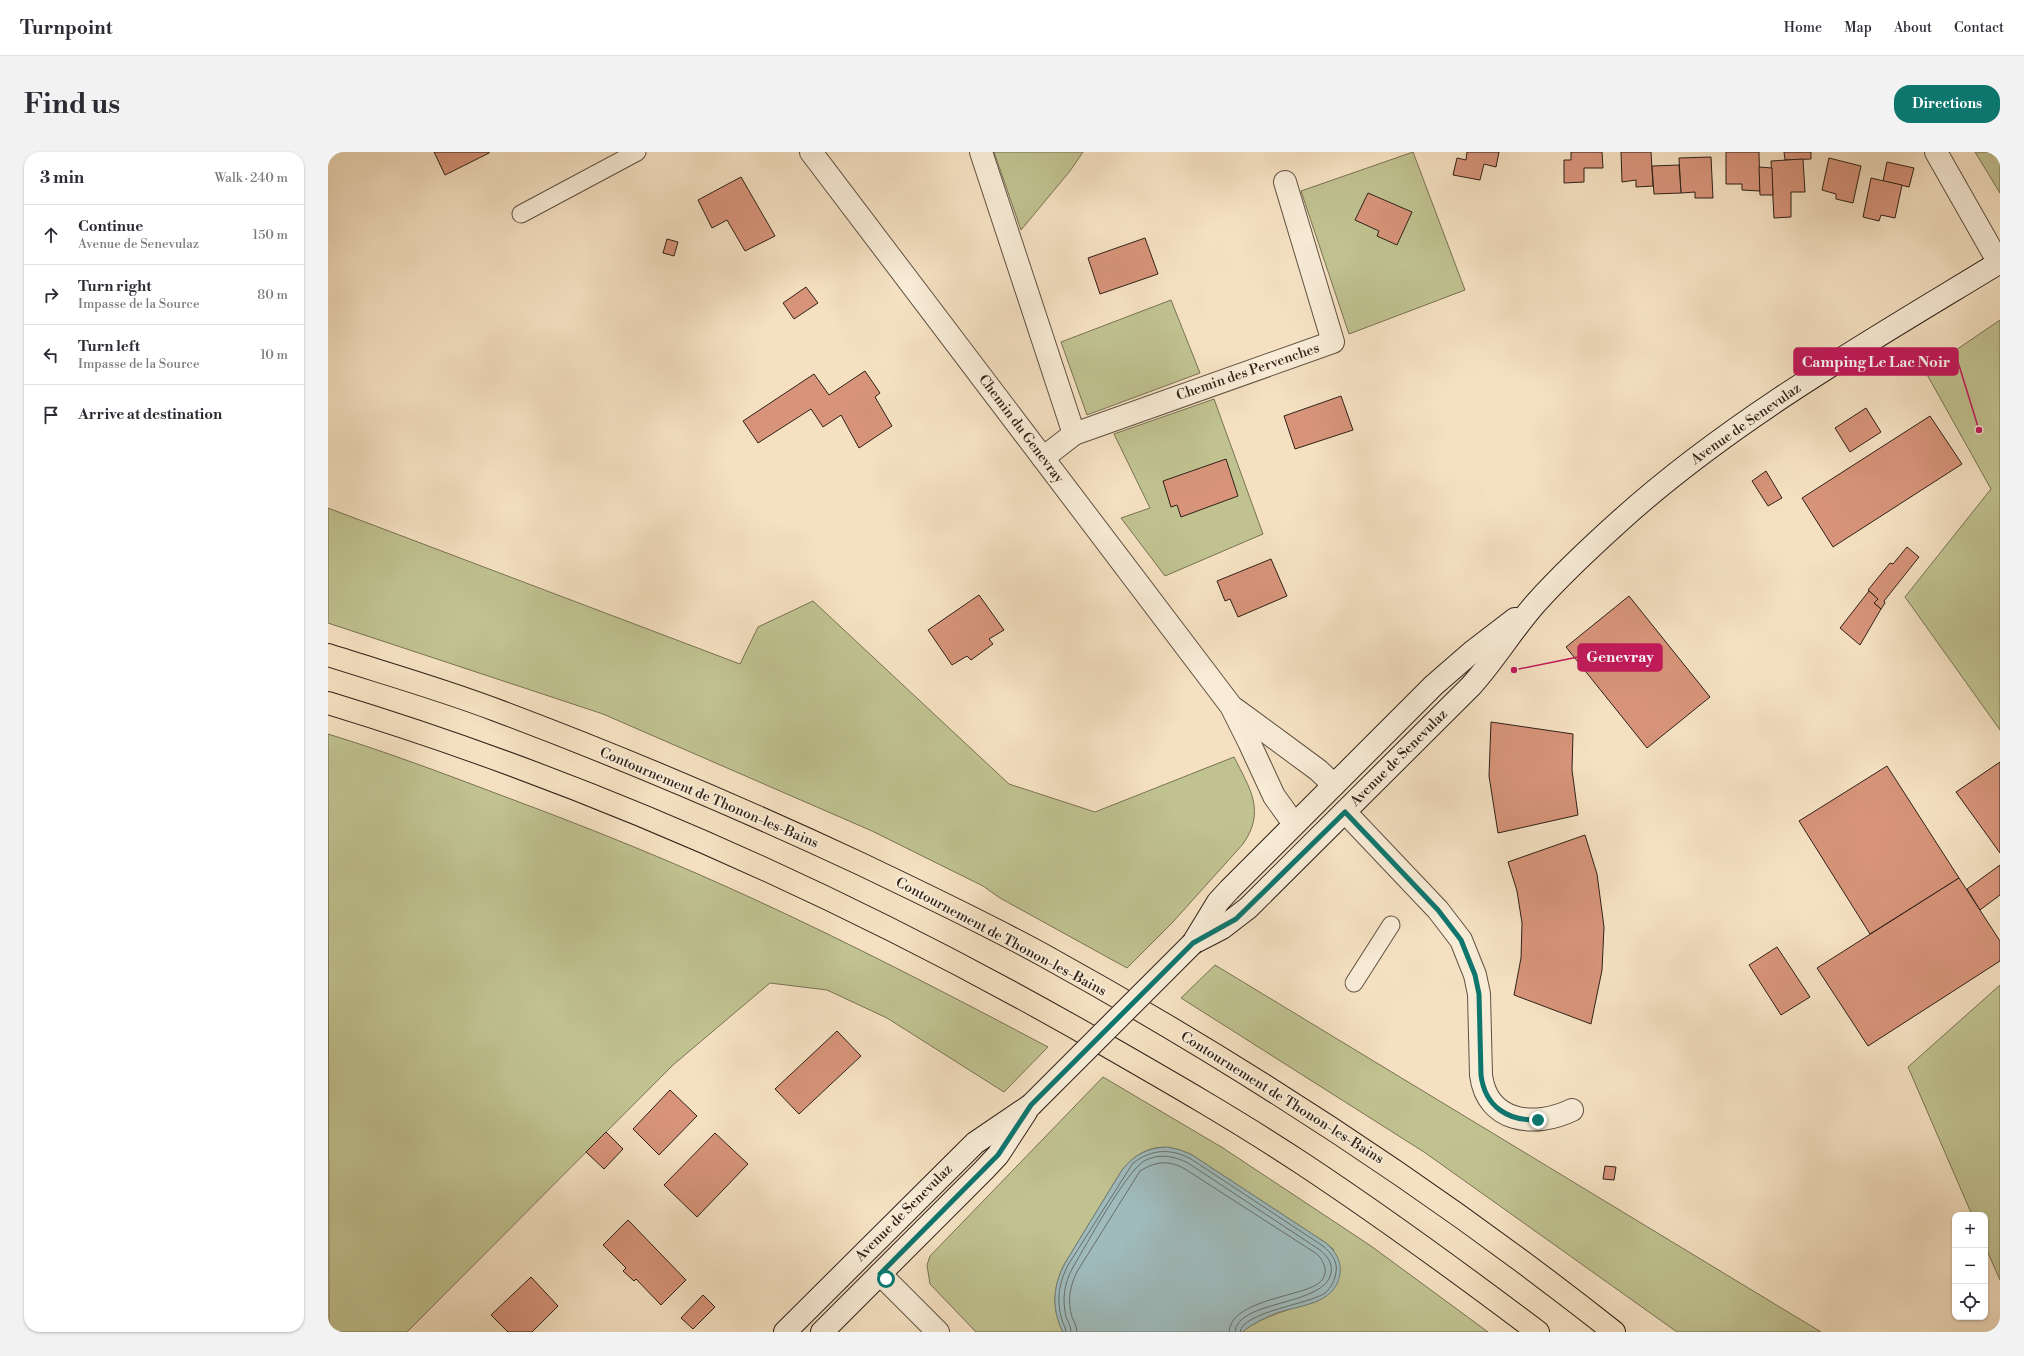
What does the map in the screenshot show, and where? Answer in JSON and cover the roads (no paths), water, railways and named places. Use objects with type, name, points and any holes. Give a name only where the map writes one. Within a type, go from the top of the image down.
[{"type":"highway","name":"Contournement de Thonon-les-Bains","points":[[328,655],[493,708],[639,766],[786,829],[929,897],[1043,955],[1196,1043],[1352,1142],[1468,1222],[1563,1291],[1614,1332]]},
{"type":"highway","points":[[328,703],[477,752],[623,809],[772,874],[905,937],[1008,990],[1161,1077],[1301,1163],[1440,1259],[1538,1332]]},
{"type":"main road","name":"Chemin du Genevray","points":[[811,152],[1231,706],[1274,796],[1294,824],[1313,843]]},
{"type":"main road","points":[[981,152],[1074,434]]},
{"type":"main road","points":[[1936,152],[2000,262]]},
{"type":"main road","name":"Chemin des Pervenches","points":[[1044,458],[1074,434],[1333,342],[1285,182]]},
{"type":"main road","name":"Avenue de Senevulaz","points":[[785,1332],[975,1143],[1031,1105],[1193,943],[1218,902],[1294,824],[1450,670],[1536,604],[1622,519],[1700,455],[1839,361],[2000,262]]},
{"type":"main road","name":"Avenue de Senevulaz","points":[[1193,943],[1236,919],[1345,812],[1481,675],[1536,604]]},
{"type":"main road","name":"Chemin du Genevray","points":[[1231,706],[1318,770],[1334,785]]},
{"type":"main road","points":[[1334,785],[1345,812],[1438,910],[1461,940],[1475,975],[1479,994],[1482,1085],[1490,1101],[1505,1113],[1527,1120],[1550,1118],[1572,1110]]},
{"type":"main road","name":"Avenue de Senevulaz","points":[[822,1332],[989,1165],[1010,1138],[1031,1105]]},
{"type":"main road","points":[[861,1255],[938,1332]]},
{"type":"lane","points":[[521,214],[637,152]]},
{"type":"lane","points":[[1354,983],[1391,925]]},
{"type":"water","points":[[1167,1147],[1192,1155],[1326,1243],[1335,1253],[1340,1265],[1340,1274],[1337,1284],[1331,1292],[1324,1298],[1315,1302],[1276,1313],[1242,1332],[1063,1332],[1055,1306],[1055,1297],[1058,1280],[1065,1263],[1122,1170],[1136,1156],[1153,1149]]},
{"type":"place","name":"Camping Le Lac Noir","points":[[1979,430]]},
{"type":"place","name":"Genevray","points":[[1514,670]]}]
